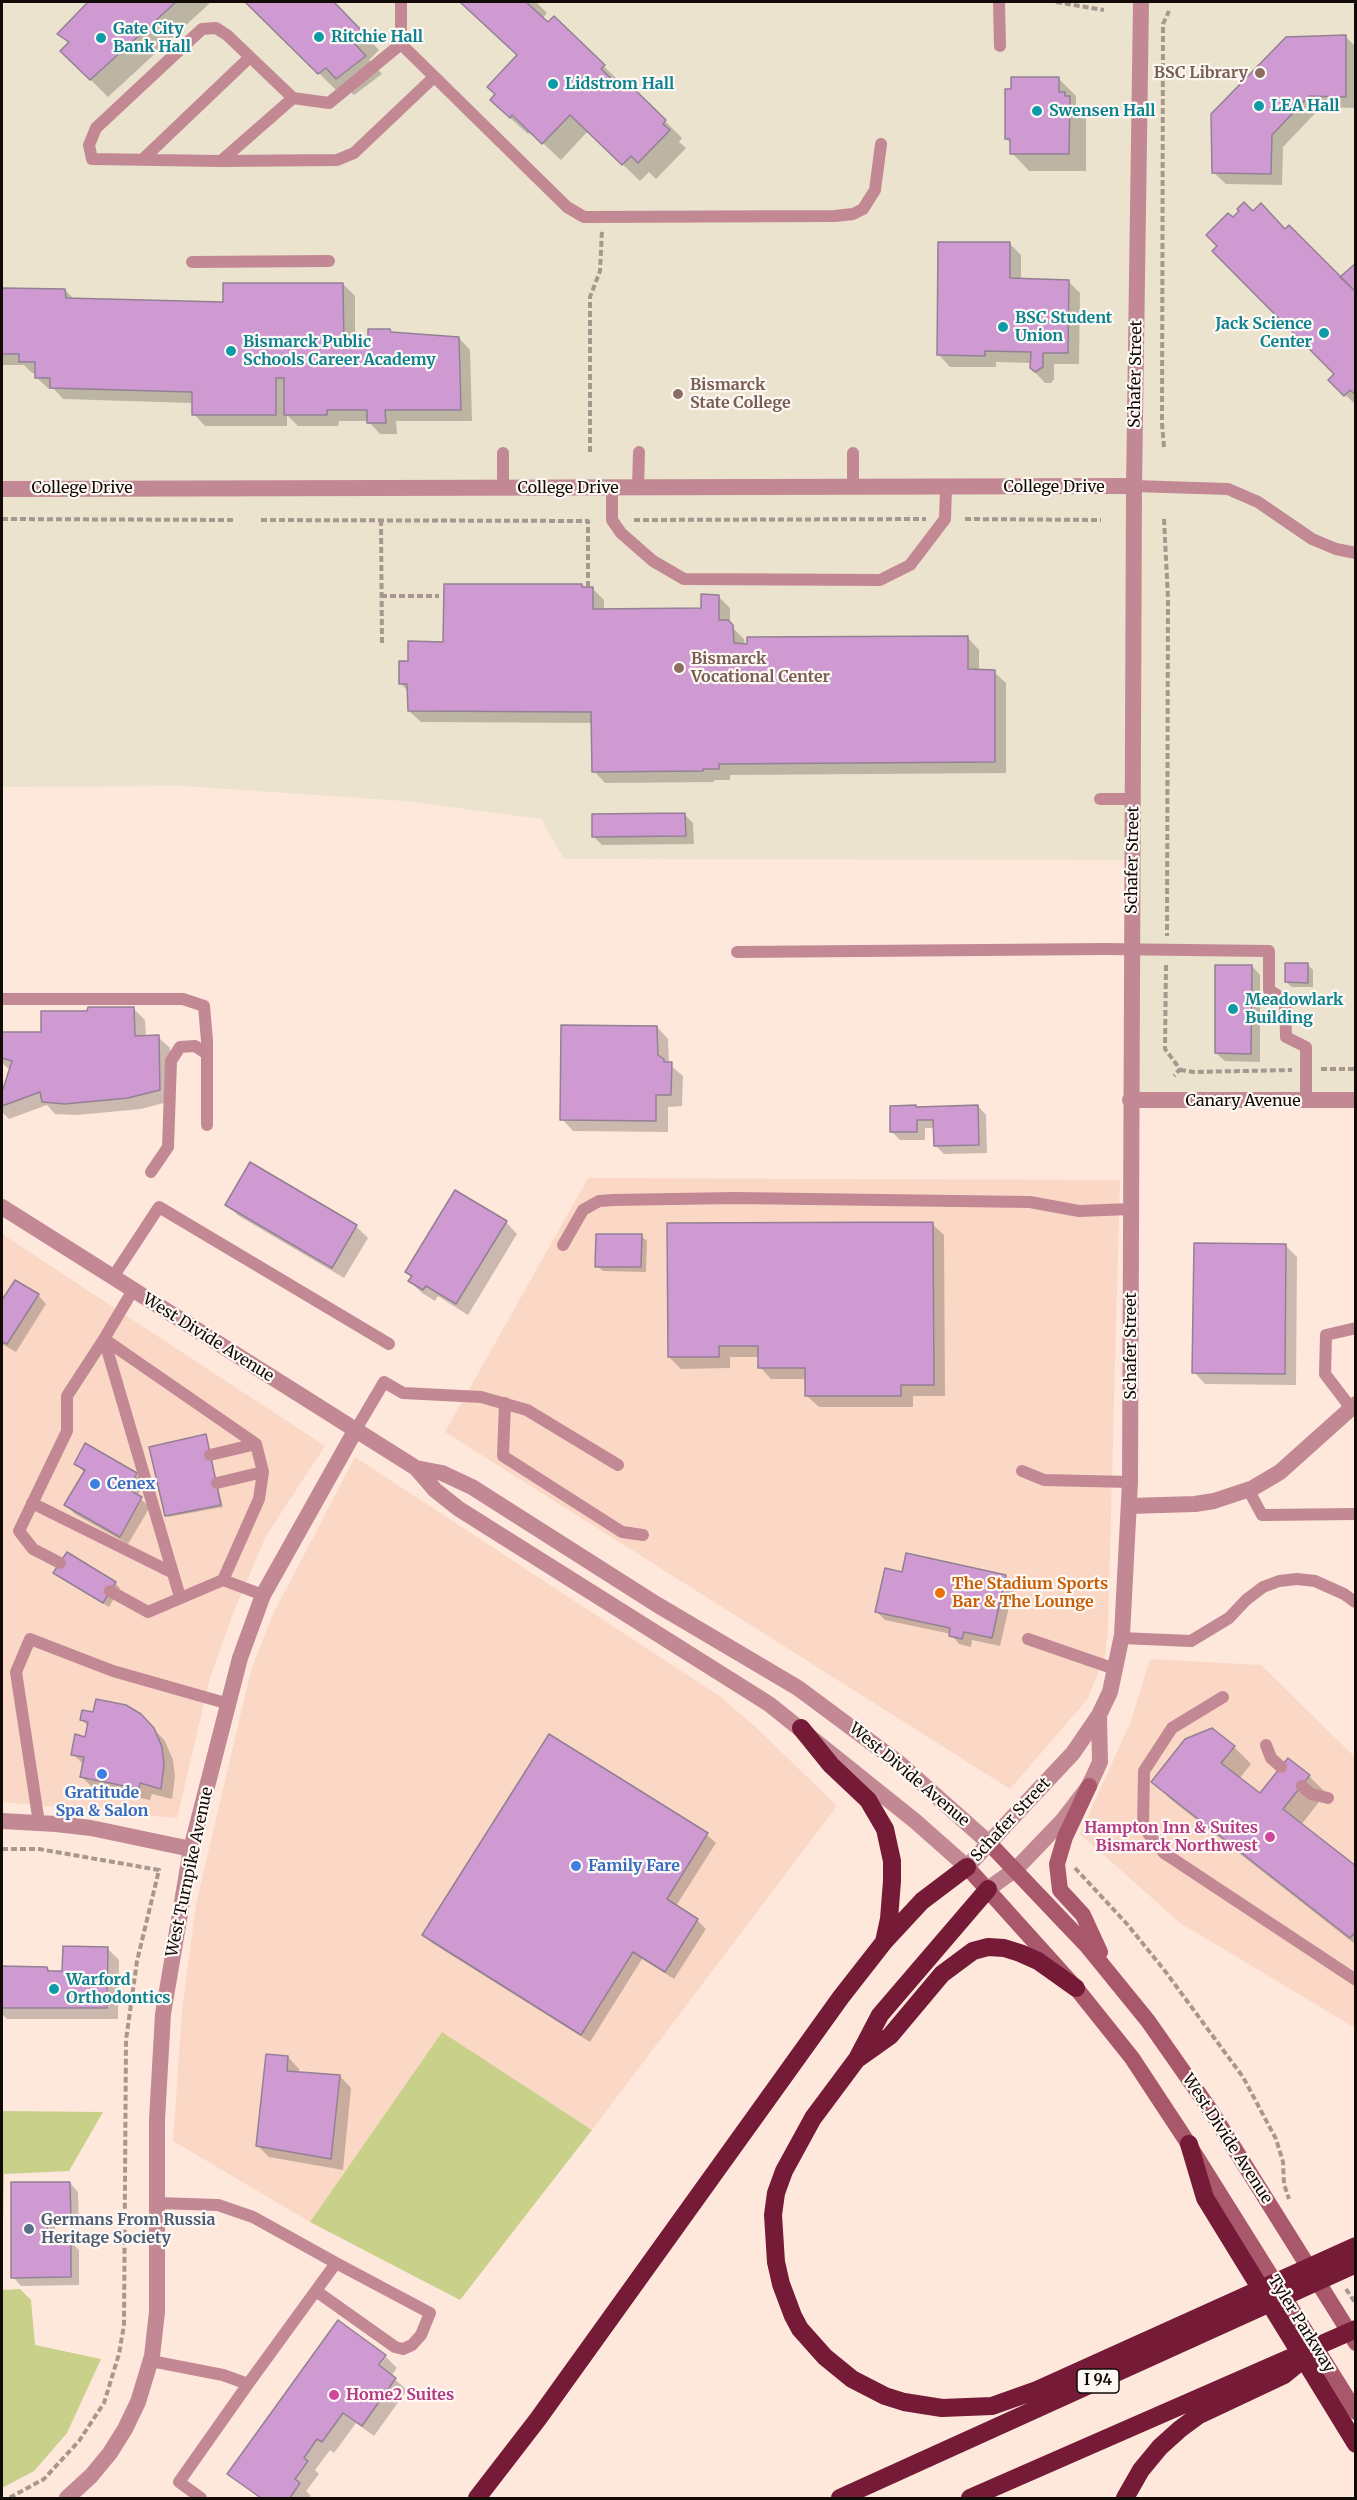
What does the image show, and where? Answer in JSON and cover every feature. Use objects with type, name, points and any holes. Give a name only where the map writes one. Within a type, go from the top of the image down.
[{"type":"highway","points":[[801,1728],[831,1765],[868,1800],[885,1829],[892,1861],[892,1881],[889,1919],[884,1942]]},
{"type":"highway","points":[[477,2499],[545,2410],[841,1997],[884,1942],[922,1901],[967,1867]]},
{"type":"highway","points":[[988,1889],[880,2015],[857,2059],[813,2118],[784,2171],[776,2193],[773,2239],[787,2304],[800,2330],[838,2369],[885,2396],[923,2406],[976,2408],[1008,2402],[1356,2246]]},
{"type":"highway","points":[[857,2059],[875,2049],[890,2036],[942,1974],[973,1951],[988,1947],[1004,1948],[1020,1953],[1038,1961],[1076,1988]]},
{"type":"highway","points":[[1189,2144],[1205,2198],[1238,2239],[1346,2409],[1356,2444]]},
{"type":"highway","name":"I 94","points":[[840,2499],[1356,2264]]},
{"type":"highway","points":[[970,2499],[1356,2329]]},
{"type":"highway","points":[[1125,2499],[1141,2470],[1160,2447],[1180,2429],[1199,2415],[1284,2375],[1322,2344]]},
{"type":"main road","points":[[1089,1786],[1065,1837],[1057,1864],[1060,1890],[1083,1915],[1109,1972]]},
{"type":"main road","name":"West Divide Avenue","points":[[989,1843],[1016,1869],[1109,1972],[1148,2020],[1188,2077],[1356,2343]]},
{"type":"main road","name":"West Divide Avenue","points":[[967,1867],[1076,1988],[1132,2058],[1189,2144]]},
{"type":"street","name":"Schafer Street","points":[[967,1867],[1073,1753],[1099,1715],[1110,1692],[1121,1638],[1130,1506],[1134,486],[1140,2]]},
{"type":"street","name":"College Drive","points":[[2,489],[1134,486]]},
{"type":"street","name":"Canary Avenue","points":[[1130,1100],[1356,1100]]},
{"type":"street","name":"West Divide Avenue","points":[[2,1207],[416,1468],[435,1490],[459,1509],[769,1704],[915,1821],[967,1867]]},
{"type":"street","points":[[1130,1506],[1195,1504],[1214,1501],[1248,1489],[1280,1472],[1353,1406]]},
{"type":"street","name":"West Turnpike Avenue","points":[[67,2499],[104,2461],[125,2429],[138,2402],[151,2361],[157,2312],[158,2087],[162,2024],[191,1850],[240,1658],[263,1595],[355,1431]]},
{"type":"street","name":"West Divide Avenue","points":[[416,1468],[442,1473],[472,1487],[674,1616],[798,1688],[899,1763],[989,1843]]},
{"type":"street","name":"Schafer Street","points":[[988,1889],[1016,1869],[1063,1821],[1089,1786],[1100,1762],[1099,1715]]},
{"type":"street","points":[[2,1821],[123,1833],[191,1850]]},
{"type":"lane","points":[[401,2],[402,44],[567,207],[584,217],[853,214],[863,209],[875,190],[881,144]]},
{"type":"lane","points":[[999,2],[1000,46]]},
{"type":"lane","points":[[402,44],[329,103],[293,98],[227,34],[216,28],[202,29],[96,128],[89,145],[92,159],[337,160],[354,153],[434,78]]},
{"type":"lane","points":[[142,160],[250,57]]},
{"type":"lane","points":[[221,161],[293,98]]},
{"type":"lane","points":[[192,262],[329,261]]},
{"type":"lane","points":[[638,488],[639,452]]},
{"type":"lane","points":[[503,453],[503,488]]},
{"type":"lane","points":[[853,453],[854,487]]},
{"type":"lane","points":[[1134,486],[1228,489],[1258,502],[1312,538],[1336,549],[1356,553]]},
{"type":"lane","points":[[612,488],[612,520],[621,533],[653,561],[684,579],[880,580],[910,565],[945,519],[946,487]]},
{"type":"lane","points":[[1100,799],[1133,799]]},
{"type":"lane","points":[[737,952],[1132,949],[1269,951],[1269,990],[1285,1000],[1286,1036],[1306,1047],[1306,1101]]},
{"type":"lane","points":[[2,999],[183,999],[204,1006],[207,1125]]},
{"type":"lane","points":[[151,1172],[168,1147],[171,1061],[180,1047],[195,1046],[207,1054]]},
{"type":"lane","points":[[563,1245],[583,1210],[599,1201],[613,1200],[747,1198],[1030,1202],[1078,1211],[1131,1209]]},
{"type":"lane","points":[[113,1276],[159,1207],[389,1344]]},
{"type":"lane","points":[[60,1563],[33,1549],[19,1531],[67,1431],[67,1396],[133,1290]]},
{"type":"lane","points":[[1353,1406],[1325,1374],[1326,1335],[1356,1328]]},
{"type":"lane","points":[[104,1339],[256,1444],[263,1472],[259,1499],[223,1580]]},
{"type":"lane","points":[[104,1339],[149,1469],[180,1597]]},
{"type":"lane","points":[[355,1431],[384,1382],[403,1393],[482,1397],[527,1410],[618,1465]]},
{"type":"lane","points":[[505,1403],[503,1456],[622,1532],[643,1535]]},
{"type":"lane","points":[[210,1455],[256,1444]]},
{"type":"lane","points":[[1022,1471],[1044,1480],[1130,1482]]},
{"type":"lane","points":[[217,1483],[263,1472]]},
{"type":"lane","points":[[1248,1489],[1262,1515],[1356,1514]]},
{"type":"lane","points":[[32,1503],[173,1573]]},
{"type":"lane","points":[[1121,1638],[1191,1641],[1229,1618],[1246,1600],[1263,1587],[1279,1581],[1297,1579],[1316,1581],[1344,1594],[1355,1602]]},
{"type":"lane","points":[[110,1591],[148,1612],[223,1580],[263,1595]]},
{"type":"lane","points":[[39,1823],[16,1672],[30,1639],[113,1671],[229,1704]]},
{"type":"lane","points":[[1028,1639],[1115,1669]]},
{"type":"lane","points":[[1223,1697],[1172,1728],[1144,1771],[1143,1827],[1164,1853],[1356,1980]]},
{"type":"lane","points":[[1266,1745],[1271,1758],[1281,1767]]},
{"type":"lane","points":[[1302,1786],[1311,1794],[1328,1798]]},
{"type":"lane","points":[[157,2203],[218,2205],[253,2217],[430,2313],[421,2335],[412,2345],[403,2349],[395,2347],[316,2290]]},
{"type":"lane","points":[[201,2499],[179,2482],[336,2263]]},
{"type":"lane","points":[[151,2361],[223,2375],[248,2384]]},
{"type":"path","points":[[1056,2],[1104,10]]},
{"type":"path","points":[[1164,447],[1163,24],[1168,10]]},
{"type":"path","points":[[590,452],[590,297],[600,271],[602,226]]},
{"type":"path","points":[[2,519],[234,520]]},
{"type":"path","points":[[634,520],[926,519]]},
{"type":"path","points":[[965,519],[1101,520]]},
{"type":"path","points":[[1164,519],[1168,598],[1165,1048],[1180,1070],[1194,1072],[1293,1070]]},
{"type":"path","points":[[261,520],[588,520],[588,587]]},
{"type":"path","points":[[381,520],[382,644]]},
{"type":"path","points":[[381,596],[439,596]]},
{"type":"path","points":[[1321,1070],[1356,1069]]},
{"type":"path","points":[[1174,1076],[1180,1070]]},
{"type":"path","points":[[2,1849],[39,1850],[159,1870],[137,1961],[126,2040],[124,2325],[119,2354],[104,2403],[79,2441],[44,2479],[9,2499]]},
{"type":"path","points":[[1070,1865],[1105,1900],[1165,1971],[1243,2077],[1276,2139],[1283,2162],[1284,2184],[1290,2200]]},
{"type":"shaded area","name":"Bismarck State College","points":[[2,2],[1355,2],[1355,1100],[1130,1100],[1132,860],[564,859],[541,819],[404,801],[183,786],[2,787]]},
{"type":"shaded area","points":[[588,1178],[1120,1180],[1108,1629],[1105,1656],[1087,1700],[1010,1789],[445,1432]]},
{"type":"shaded area","points":[[2,1234],[325,1446],[266,1536],[232,1616],[210,1678],[177,1818],[2,1802]]},
{"type":"shaded area","points":[[355,1457],[721,1697],[760,1731],[837,1806],[592,2130],[442,2032],[310,2222],[173,2141],[182,2011],[196,1904],[251,1670],[272,1616]]},
{"type":"shaded area","points":[[1150,1659],[1261,1665],[1355,1757],[1355,2028],[1180,1923],[1080,1834],[1131,1721]]},
{"type":"green space","points":[[442,2032],[592,2130],[460,2300],[310,2222]]},
{"type":"green space","points":[[2,2111],[103,2112],[69,2171],[4,2174],[2,2271]]},
{"type":"green space","points":[[20,2289],[31,2300],[35,2345],[101,2359],[67,2433],[34,2471],[2,2488],[2,2290]]},
{"type":"building","name":"Gate City Bank Hall","points":[[88,2],[176,2],[90,80],[60,51],[69,42],[57,34]]},
{"type":"building","name":"Ritchie Hall","points":[[245,2],[334,2],[363,32],[353,42],[366,56],[336,79],[326,68],[318,74]]},
{"type":"building","name":"Lidstrom Hall","points":[[462,2],[526,2],[548,22],[554,16],[605,65],[601,69],[620,87],[626,81],[666,120],[663,124],[670,130],[638,163],[631,156],[622,165],[570,115],[542,144],[512,115],[510,118],[490,100],[495,94],[487,87],[517,55]]},
{"type":"building","name":"LEA Hall","points":[[1346,35],[1346,97],[1309,96],[1272,135],[1271,174],[1212,173],[1211,114],[1286,37]]},
{"type":"building","name":"Swensen Hall","points":[[1011,77],[1059,77],[1059,92],[1065,92],[1065,96],[1070,96],[1069,154],[1010,154],[1010,139],[1005,139],[1005,89],[1011,89]]},
{"type":"building","name":"Jack Science Center","points":[[1244,202],[1253,211],[1261,203],[1285,229],[1289,225],[1356,292],[1356,395],[1350,390],[1344,396],[1328,380],[1334,374],[1212,251],[1217,246],[1206,235],[1228,213],[1233,217]]},
{"type":"building","name":"BSC Student Union","points":[[938,242],[1010,242],[1010,278],[1069,280],[1068,353],[1043,353],[1043,367],[1035,372],[1030,368],[1031,352],[985,351],[985,356],[937,355]]},
{"type":"building","points":[[1356,263],[1356,292],[1340,277]]},
{"type":"building","name":"Bismarck Public Schools Career Academy","points":[[223,283],[343,283],[344,348],[368,348],[368,329],[390,329],[391,332],[459,337],[461,410],[385,410],[386,423],[367,423],[367,410],[327,410],[327,415],[284,415],[284,378],[276,378],[276,415],[192,415],[192,392],[50,388],[50,378],[35,378],[35,362],[19,362],[19,354],[2,354],[2,288],[65,289],[66,298],[223,302]]},
{"type":"building","points":[[444,584],[582,584],[582,587],[593,587],[593,609],[701,608],[701,594],[719,595],[719,620],[728,620],[733,625],[734,643],[747,644],[747,637],[968,636],[968,669],[995,670],[995,762],[719,764],[719,769],[703,769],[703,771],[592,772],[591,712],[408,711],[407,684],[399,684],[399,661],[408,661],[408,641],[443,642]]},
{"type":"building","points":[[685,813],[686,836],[592,837],[592,814]]},
{"type":"building","points":[[1285,963],[1308,963],[1308,983],[1285,982]]},
{"type":"building","name":"Meadowlark Building","points":[[1215,965],[1252,965],[1251,1054],[1215,1053]]},
{"type":"building","points":[[88,1007],[134,1007],[135,1036],[159,1035],[160,1090],[128,1098],[65,1104],[42,1102],[40,1092],[2,1106],[2,1092],[12,1061],[2,1058],[2,1032],[41,1032],[41,1011],[87,1011]]},
{"type":"building","points":[[561,1025],[657,1026],[658,1055],[664,1059],[664,1062],[672,1062],[671,1095],[656,1095],[656,1121],[560,1120]]},
{"type":"building","points":[[916,1105],[916,1107],[978,1105],[979,1145],[934,1146],[933,1120],[917,1120],[917,1132],[890,1132],[890,1106]]},
{"type":"building","points":[[250,1162],[357,1225],[332,1268],[225,1205]]},
{"type":"building","points":[[455,1190],[507,1221],[456,1304],[426,1286],[423,1290],[408,1281],[412,1276],[405,1272]]},
{"type":"building","points":[[933,1222],[934,1385],[901,1385],[901,1396],[805,1396],[805,1368],[758,1368],[758,1346],[719,1346],[719,1357],[668,1357],[667,1223]]},
{"type":"building","points":[[596,1234],[642,1234],[641,1267],[595,1267]]},
{"type":"building","points":[[1194,1243],[1286,1244],[1285,1374],[1192,1373]]},
{"type":"building","points":[[15,1280],[39,1294],[7,1344],[2,1342],[2,1300]]},
{"type":"building","name":"Cenex","points":[[206,1434],[221,1505],[165,1516],[149,1447]]},
{"type":"building","points":[[85,1443],[137,1473],[128,1489],[142,1497],[120,1537],[64,1505],[85,1470],[74,1464]]},
{"type":"building","points":[[67,1552],[116,1582],[103,1603],[53,1573]]},
{"type":"building","name":"The Stadium Sports Bar & The Lounge","points":[[906,1553],[1006,1575],[992,1638],[964,1632],[962,1639],[949,1636],[950,1628],[875,1612],[885,1568],[902,1572]]},
{"type":"building","points":[[96,1699],[126,1705],[141,1714],[154,1728],[162,1747],[164,1765],[161,1789],[140,1783],[139,1789],[80,1777],[84,1757],[71,1755],[75,1734],[85,1737],[88,1722],[80,1720],[82,1710],[93,1712]]},
{"type":"building","name":"Hampton Inn & Suites Bismarck Northwest","points":[[1212,1728],[1235,1746],[1221,1763],[1260,1793],[1288,1758],[1310,1775],[1283,1809],[1356,1866],[1356,1931],[1350,1938],[1151,1782],[1185,1739]]},
{"type":"building","name":"Family Fare","points":[[549,1734],[708,1833],[667,1899],[698,1919],[665,1972],[633,1952],[581,2035],[422,1935]]},
{"type":"building","name":"Warford Orthodontics","points":[[63,1946],[108,1947],[107,2008],[2,2008],[2,1966],[47,1967],[48,1971],[62,1971]]},
{"type":"building","points":[[266,2054],[288,2056],[287,2071],[340,2075],[331,2159],[256,2146]]},
{"type":"building","name":"Germans From Russia Heritage Society","points":[[11,2182],[70,2182],[71,2219],[47,2219],[47,2240],[71,2240],[71,2277],[11,2278]]},
{"type":"building","name":"Home2 Suites","points":[[338,2320],[386,2355],[379,2365],[396,2378],[362,2426],[343,2413],[322,2442],[317,2439],[304,2458],[308,2461],[295,2479],[300,2483],[290,2498],[261,2498],[227,2474]]},
{"type":"place","name":"Ritchie Hall","points":[[319,37]]},
{"type":"place","name":"Gate City Bank Hall","points":[[101,38]]},
{"type":"place","name":"BSC Library","points":[[1260,73]]},
{"type":"place","name":"Lidstrom Hall","points":[[553,84]]},
{"type":"place","name":"LEA Hall","points":[[1259,106]]},
{"type":"place","name":"Swensen Hall","points":[[1037,111]]},
{"type":"place","name":"BSC Student Union","points":[[1003,327]]},
{"type":"place","name":"Jack Science Center","points":[[1324,333]]},
{"type":"place","name":"Bismarck Public Schools Career Academy","points":[[231,351]]},
{"type":"place","name":"Bismarck State College","points":[[678,394]]},
{"type":"place","name":"Bismarck Vocational Center","points":[[679,668]]},
{"type":"place","name":"Meadowlark Building","points":[[1233,1009]]},
{"type":"place","name":"Cenex","points":[[95,1484]]},
{"type":"place","name":"The Stadium Sports Bar & The Lounge","points":[[940,1593]]},
{"type":"place","name":"Gratitude Spa & Salon","points":[[102,1774]]},
{"type":"place","name":"Hampton Inn & Suites Bismarck Northwest","points":[[1270,1837]]},
{"type":"place","name":"Family Fare","points":[[576,1866]]},
{"type":"place","name":"Warford Orthodontics","points":[[54,1989]]},
{"type":"place","name":"Germans From Russia Heritage Society","points":[[29,2229]]},
{"type":"place","name":"Home2 Suites","points":[[334,2395]]}]
